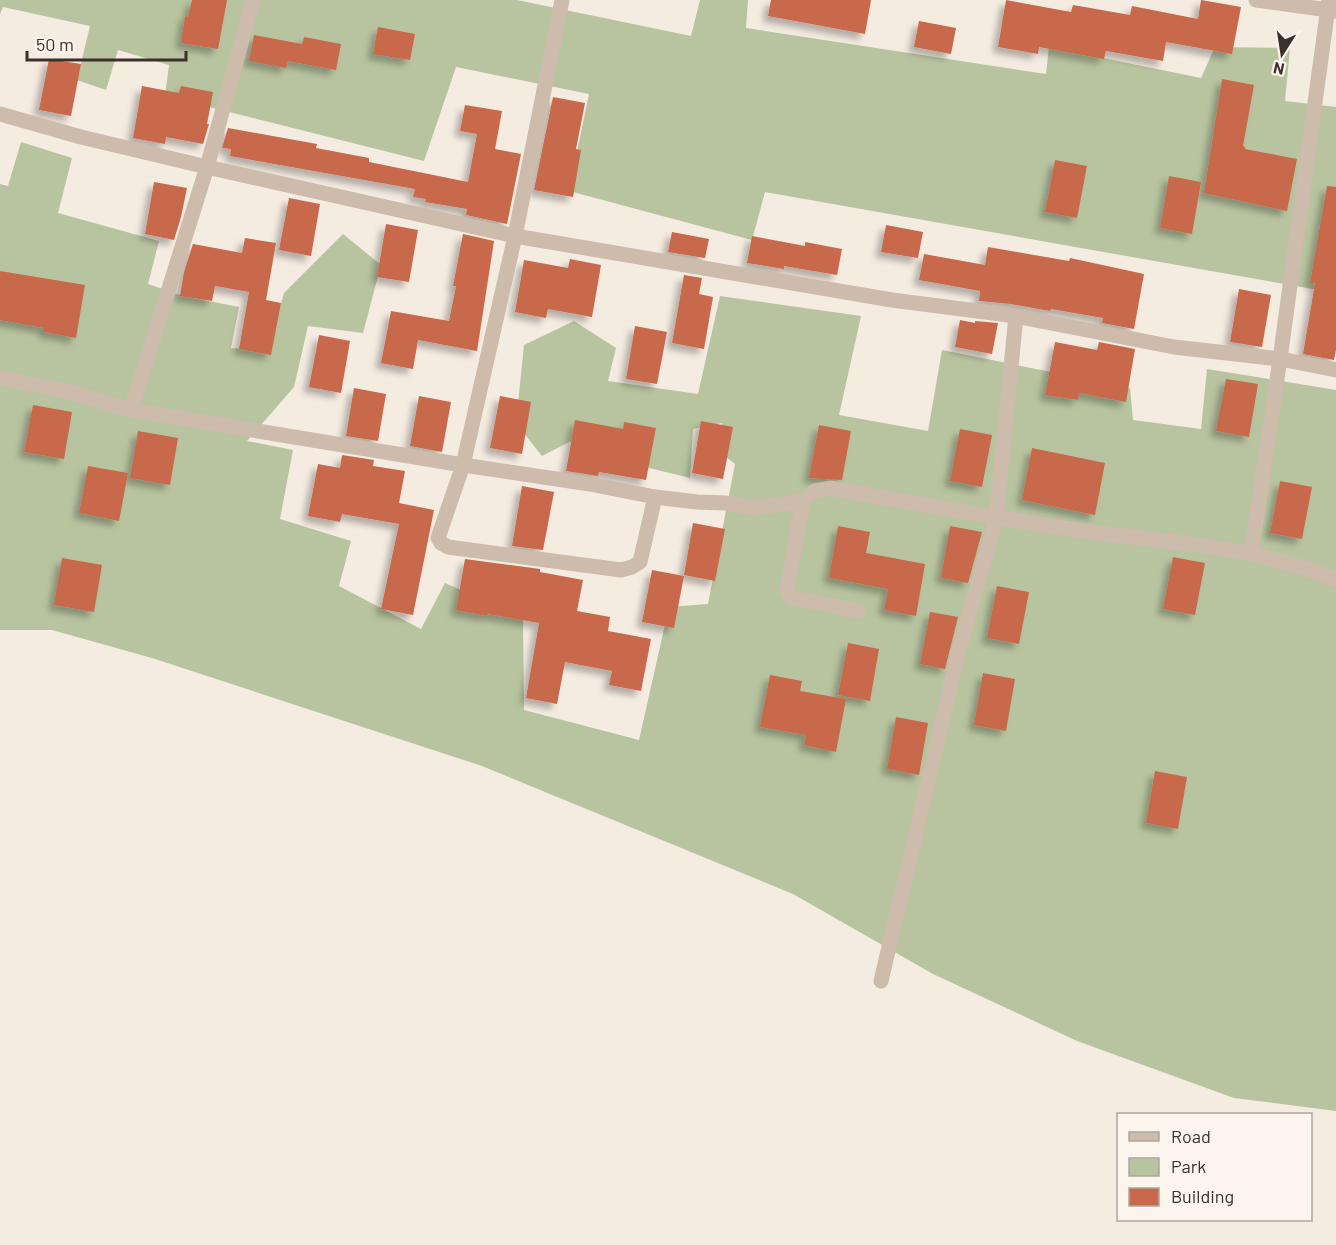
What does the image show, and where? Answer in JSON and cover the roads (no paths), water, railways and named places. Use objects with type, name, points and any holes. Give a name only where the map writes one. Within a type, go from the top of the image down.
[{"type":"street","points":[[131,410],[207,167],[253,0]]},
{"type":"street","points":[[562,0],[515,236],[463,465],[438,538],[448,547],[621,570],[640,562],[655,497]]},
{"type":"street","points":[[1251,554],[1331,7],[1256,0]]},
{"type":"street","points":[[0,114],[81,137],[207,167],[515,236],[892,300],[1016,316],[1174,346],[1280,359],[1336,370]]},
{"type":"street","points":[[881,981],[958,654],[996,519],[1016,316]]},
{"type":"street","points":[[0,378],[66,391],[131,410],[590,484],[655,497],[755,508],[803,501],[814,491],[830,488],[996,519],[1251,554],[1314,570],[1336,580]]},
{"type":"street","points":[[803,501],[788,594],[794,598],[859,611]]}]
